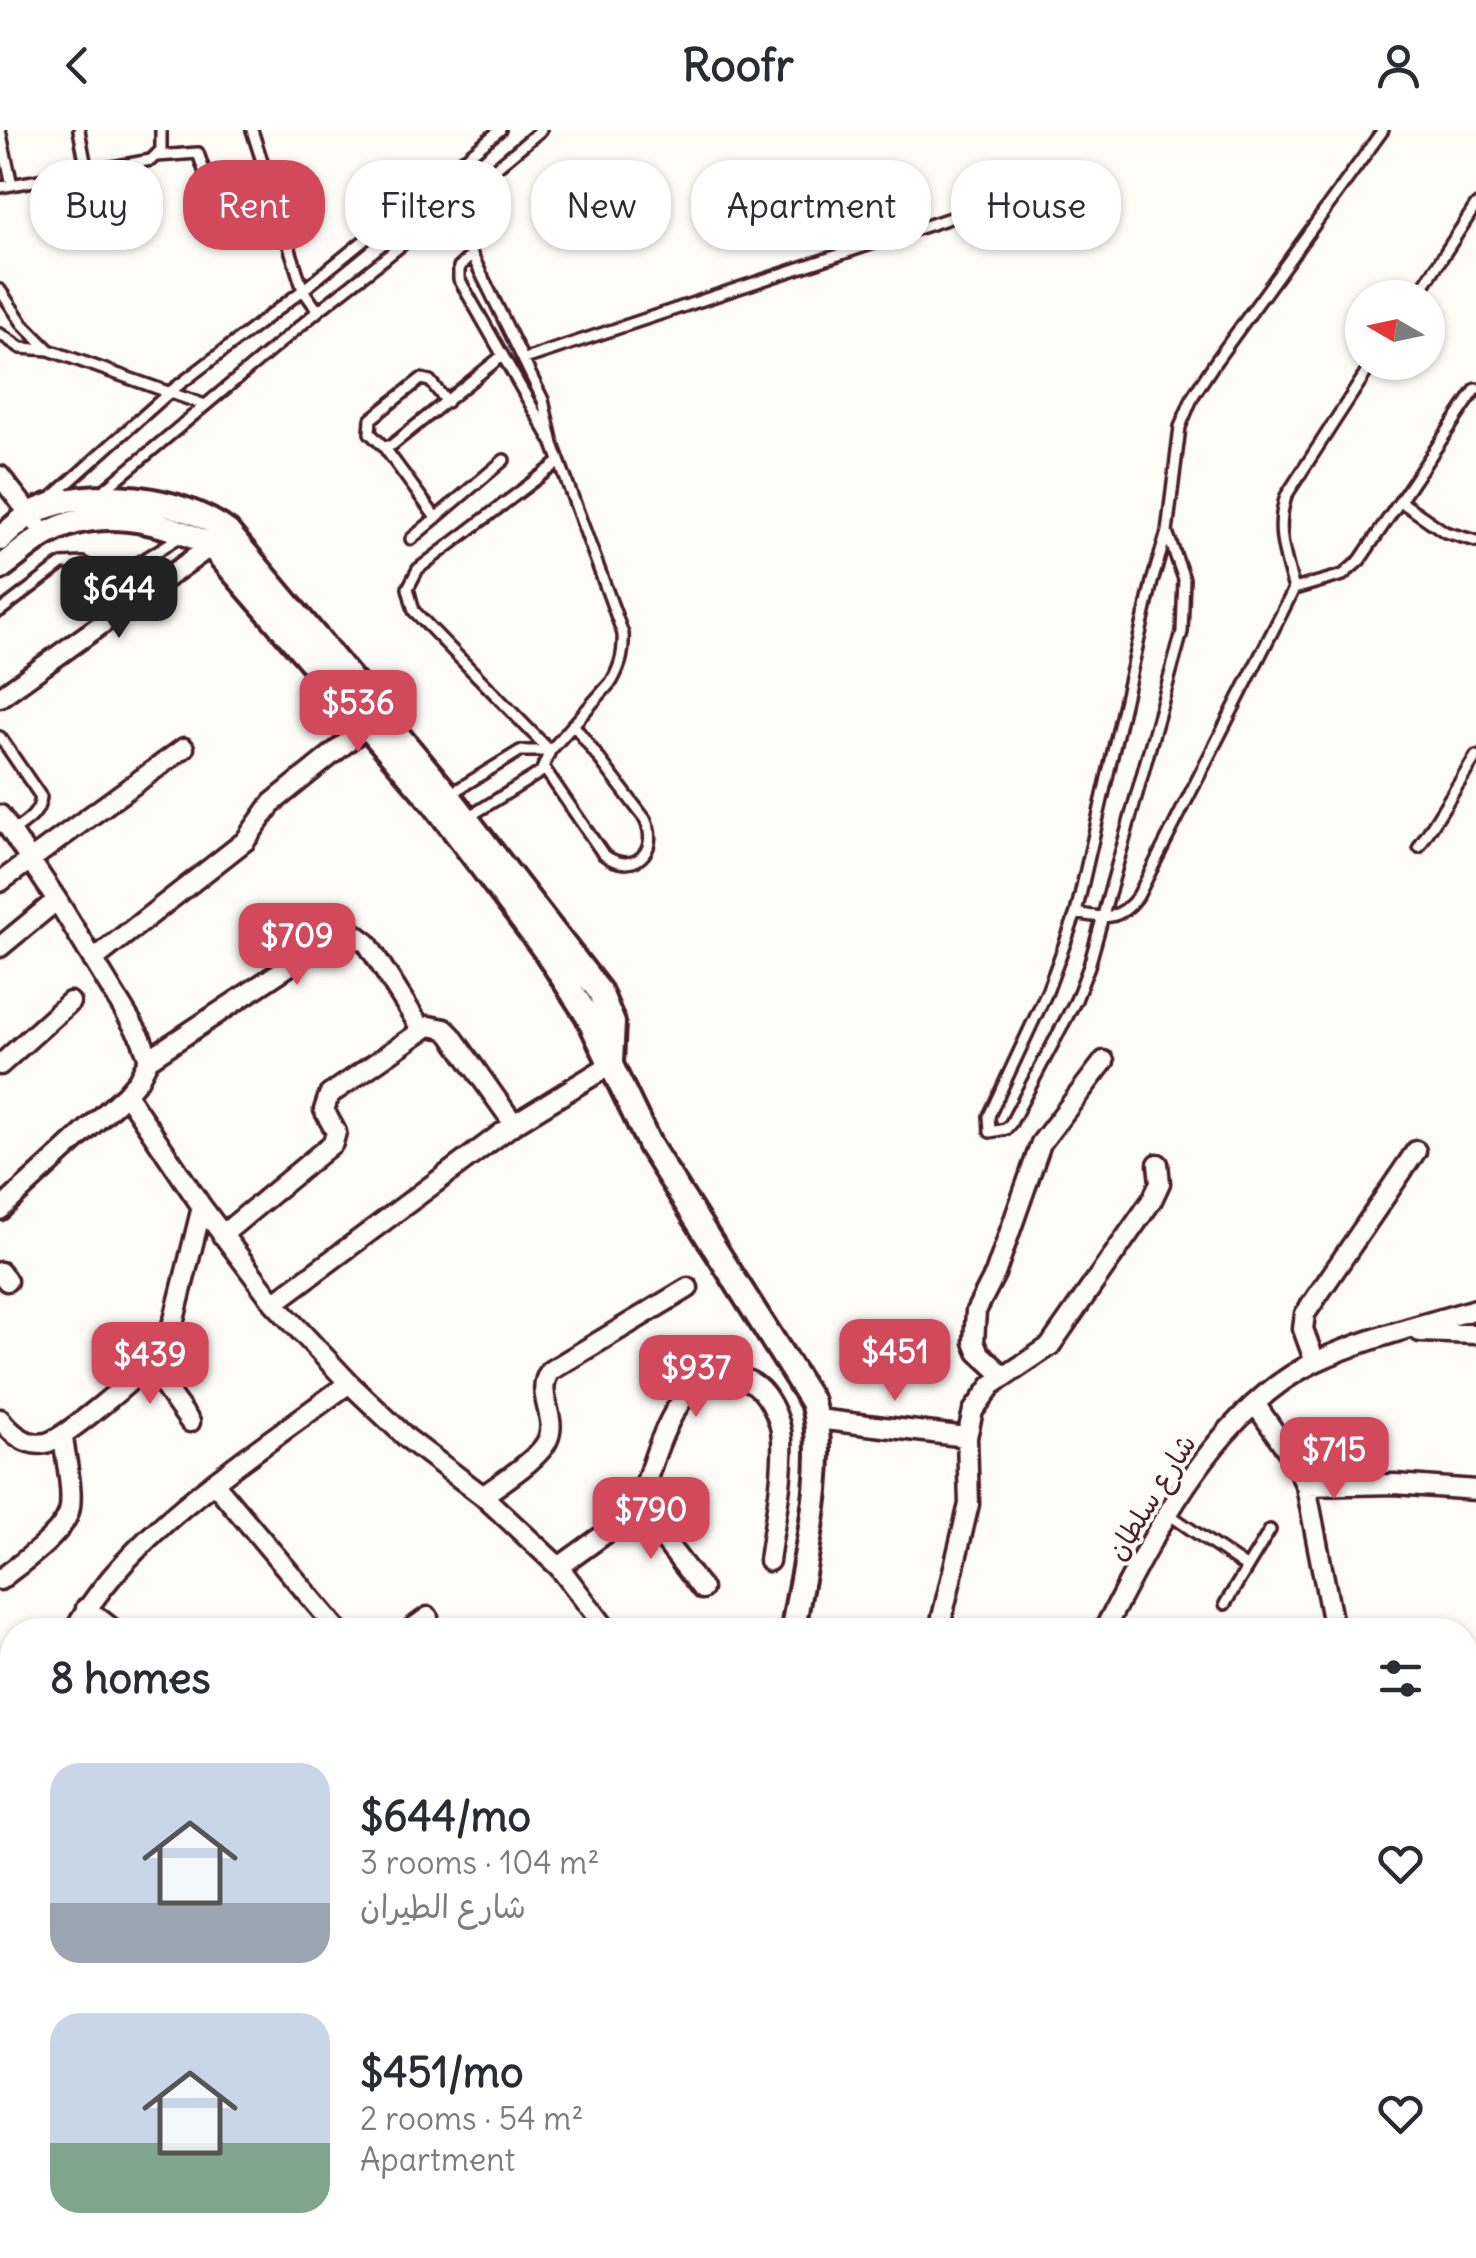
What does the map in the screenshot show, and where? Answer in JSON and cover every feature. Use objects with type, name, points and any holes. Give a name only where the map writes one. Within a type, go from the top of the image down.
[{"type":"street","points":[[0,476],[34,512],[46,534]]},
{"type":"street","points":[[0,539],[34,512],[94,500],[172,504],[212,520],[228,532],[442,800],[586,1015],[650,1146],[802,1384],[817,1419],[818,1465],[796,1618]]},
{"type":"street","points":[[0,568],[46,534],[80,523],[116,519],[152,522],[211,546],[367,726],[442,800],[466,818],[600,992],[613,1023],[610,1065]]},
{"type":"street","points":[[0,697],[211,546]]},
{"type":"street","points":[[93,960],[245,841],[267,808],[367,726]]},
{"type":"street","points":[[0,882],[184,748]]},
{"type":"street","points":[[0,815],[57,900],[141,1038],[149,1058]]},
{"type":"street","points":[[0,948],[57,900]]},
{"type":"street","points":[[0,1210],[126,1094],[149,1058],[340,932],[350,931],[367,944],[422,1030]]},
{"type":"street","points":[[0,1065],[70,1002]]},
{"type":"street","points":[[222,1236],[333,1143],[336,1132],[324,1110],[329,1095],[430,1026],[445,1029],[514,1124]]},
{"type":"street","points":[[1004,1376],[978,1352],[972,1332],[976,1311],[995,1274],[1040,1143],[1104,1060]]},
{"type":"street","points":[[274,1303],[514,1124],[610,1065]]},
{"type":"street","points":[[126,1094],[222,1236],[274,1303],[349,1383],[431,1458],[483,1496],[559,1567],[598,1618]]},
{"type":"street","points":[[1315,1362],[1302,1330],[1305,1314],[1416,1151]]},
{"type":"street","points":[[942,1618],[969,1504],[968,1437],[973,1411],[982,1395],[1004,1376],[1038,1358],[1050,1346],[1152,1200],[1160,1183],[1158,1164]]},
{"type":"street","points":[[0,1419],[27,1442],[45,1444],[63,1436],[148,1364],[168,1337],[174,1320],[202,1207]]},
{"type":"street","points":[[483,1496],[546,1444],[551,1426],[543,1390],[550,1371],[688,1288]]},
{"type":"street","name":"شارع سلطان","points":[[1111,1618],[1216,1443],[1273,1389],[1315,1362],[1395,1332],[1476,1310]]},
{"type":"street","points":[[1395,1332],[1476,1334]]},
{"type":"street","points":[[148,1364],[190,1422]]},
{"type":"street","points":[[559,1567],[623,1522],[638,1506],[678,1403],[710,1376],[729,1374],[753,1382],[772,1405],[782,1436],[770,1562]]},
{"type":"street","points":[[81,1618],[109,1578],[140,1546],[349,1383]]},
{"type":"street","points":[[1256,1405],[1293,1459],[1306,1486],[1332,1618]]},
{"type":"street","points":[[817,1419],[968,1437]]},
{"type":"street","points":[[0,1580],[67,1518],[71,1500],[63,1436]]},
{"type":"street","points":[[215,1484],[328,1618]]},
{"type":"street","points":[[1306,1486],[1395,1484],[1476,1490]]},
{"type":"street","points":[[638,1506],[702,1589]]},
{"type":"street","points":[[86,1608],[99,1618]]},
{"type":"lane","points":[[0,130],[12,185]]},
{"type":"lane","points":[[79,130],[85,160]]},
{"type":"lane","points":[[157,156],[163,144],[161,130]]},
{"type":"lane","points":[[252,130],[303,290],[318,310]]},
{"type":"lane","points":[[464,160],[500,130]]},
{"type":"lane","points":[[505,160],[541,130]]},
{"type":"lane","points":[[1167,532],[1184,578],[1182,632],[1103,919],[1076,1000],[1011,1123],[1006,1130],[990,1132],[989,1116],[1046,992],[1076,913],[1167,532],[1180,427],[1194,396],[1383,130]]},
{"type":"lane","points":[[148,160],[190,152],[201,160]]},
{"type":"lane","points":[[0,187],[30,182]]},
{"type":"lane","points":[[1427,280],[1476,204]]},
{"type":"lane","points":[[525,359],[951,217]]},
{"type":"lane","points":[[34,512],[171,391],[353,250]]},
{"type":"lane","points":[[94,500],[318,310],[395,250]]},
{"type":"lane","points":[[466,818],[544,768],[550,751],[612,681],[624,646],[623,634],[553,444],[547,411],[469,250]]},
{"type":"lane","points":[[472,255],[459,267],[460,279],[553,444]]},
{"type":"lane","points":[[322,274],[336,296]]},
{"type":"lane","points":[[0,290],[22,324],[49,350]]},
{"type":"lane","points":[[0,334],[22,348],[49,350],[205,405]]},
{"type":"lane","points":[[384,447],[392,445],[502,356]]},
{"type":"lane","points":[[436,518],[370,433],[370,419],[418,380],[430,381],[447,402]]},
{"type":"lane","points":[[1076,913],[1103,919],[1126,911],[1138,896],[1294,589],[1280,537],[1280,516],[1286,496],[1362,380]]},
{"type":"lane","points":[[1294,589],[1343,575],[1360,560],[1476,390]]},
{"type":"lane","points":[[411,539],[504,460]]},
{"type":"lane","points":[[550,751],[414,611],[408,588],[418,569],[559,462]]},
{"type":"lane","points":[[1400,501],[1445,532],[1476,541]]},
{"type":"lane","points":[[0,612],[62,564],[84,563],[102,573],[122,573],[187,533]]},
{"type":"lane","points":[[544,768],[603,854],[624,864],[645,854],[650,830],[573,724]]},
{"type":"lane","points":[[0,737],[41,797],[34,816],[12,832]]},
{"type":"lane","points":[[442,800],[520,750],[550,751]]},
{"type":"lane","points":[[1419,847],[1476,756]]},
{"type":"lane","points":[[1170,1515],[1247,1568]]},
{"type":"lane","points":[[1225,1604],[1270,1530]]}]
